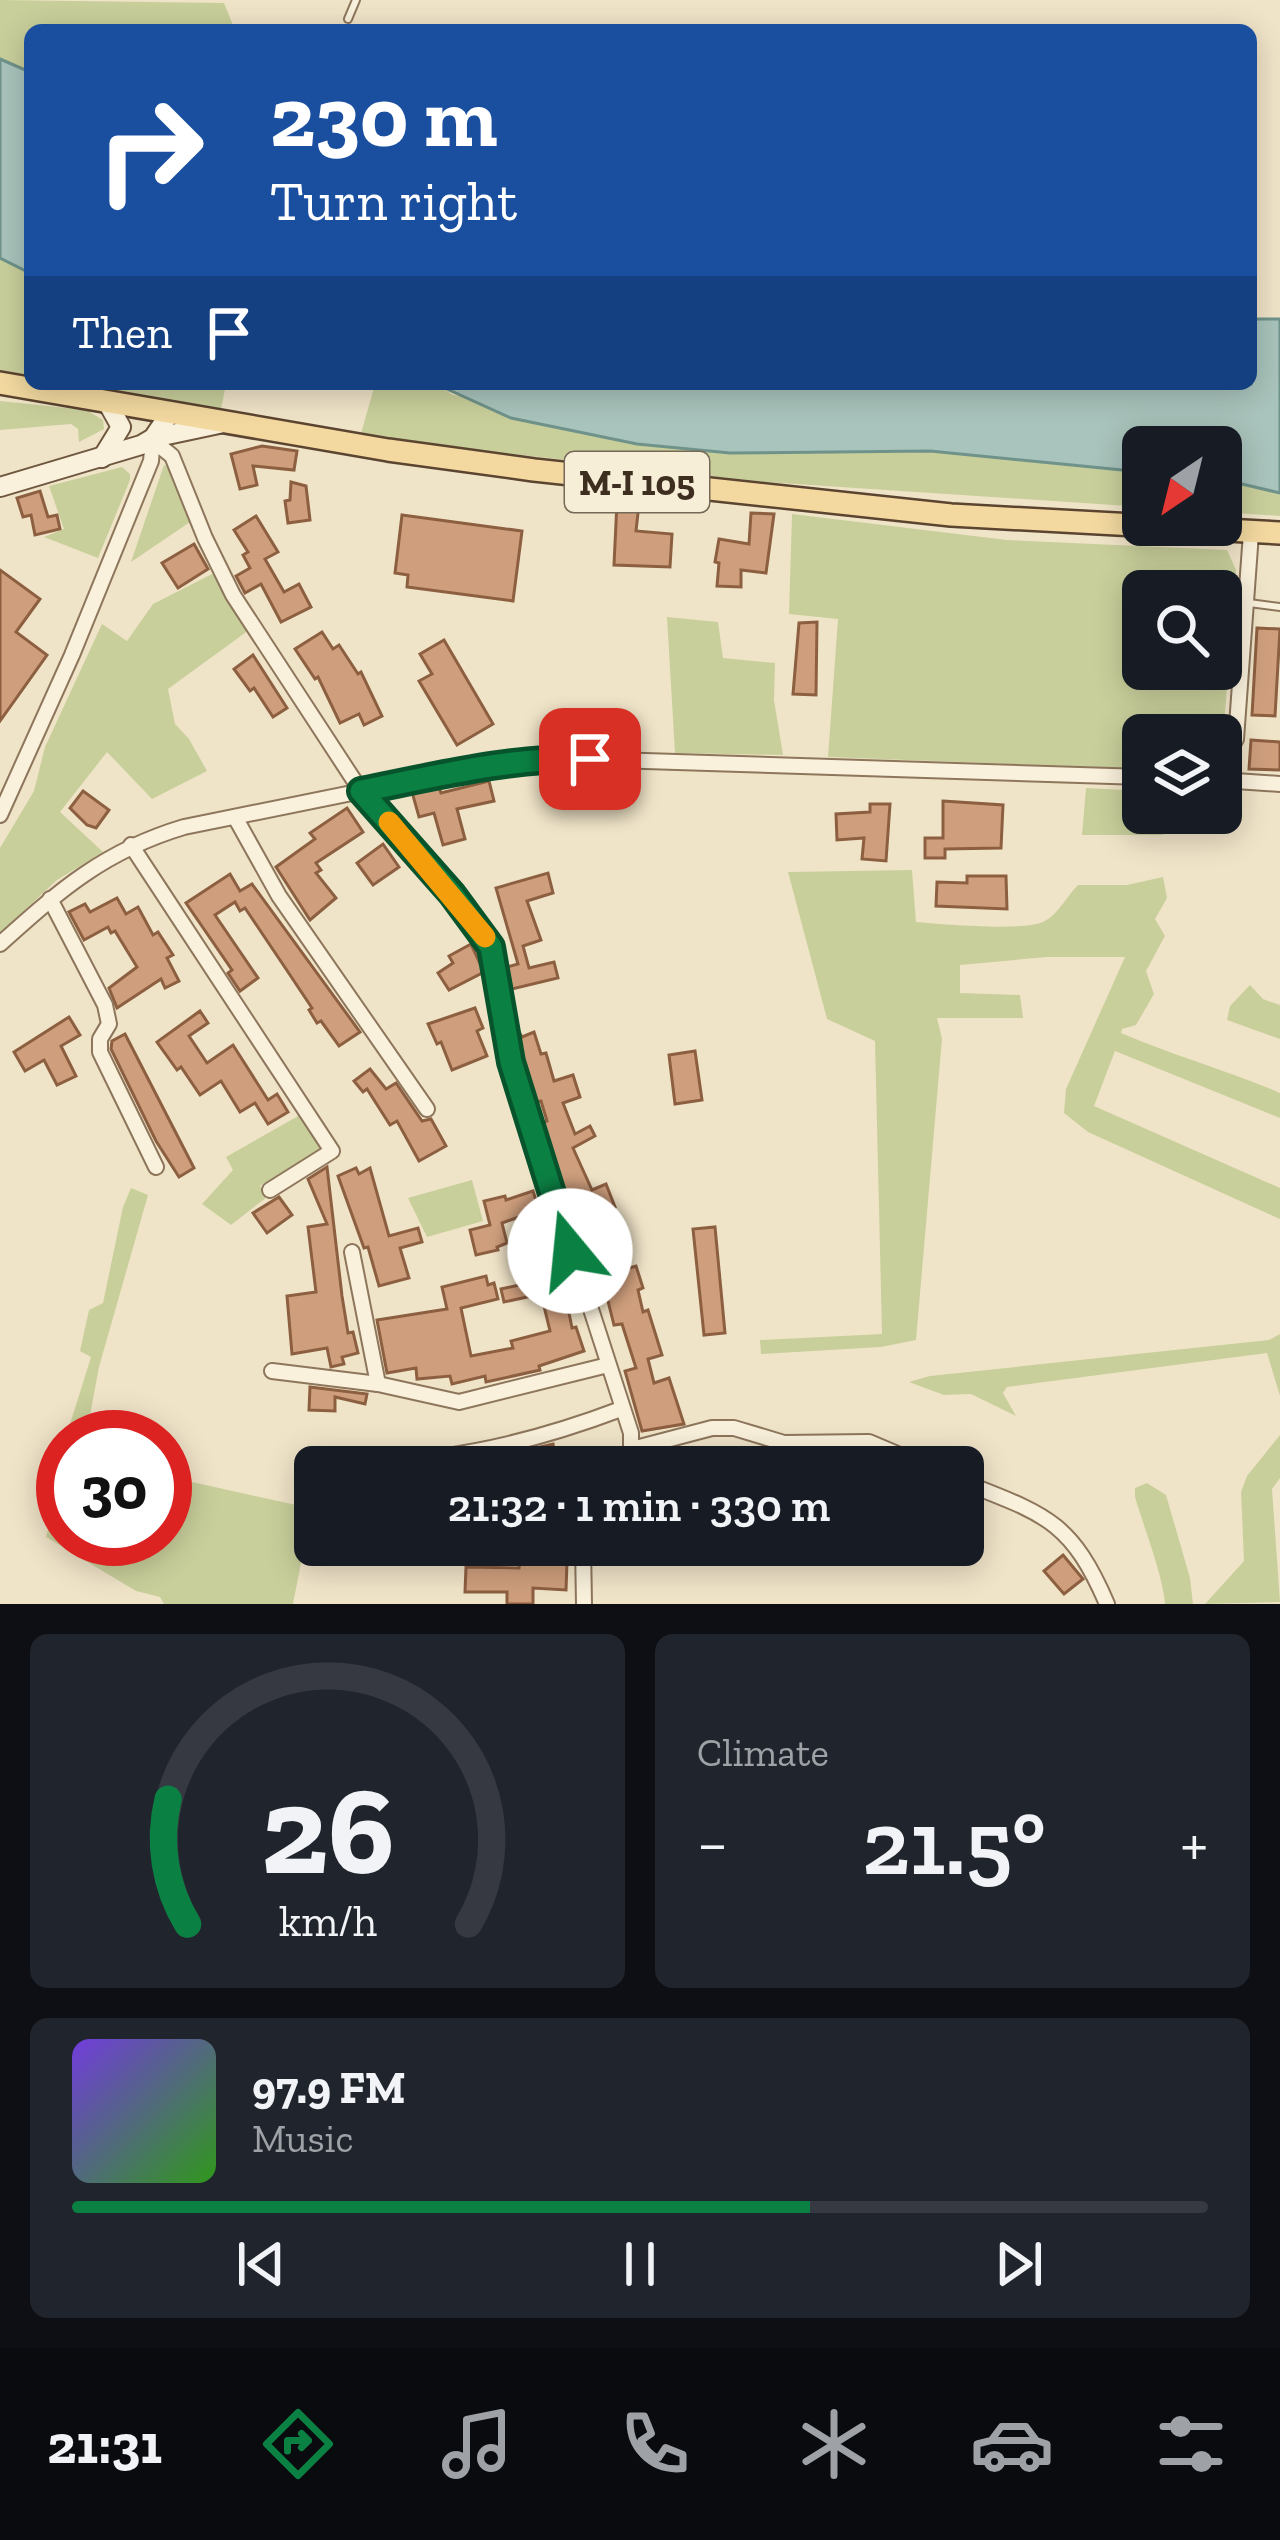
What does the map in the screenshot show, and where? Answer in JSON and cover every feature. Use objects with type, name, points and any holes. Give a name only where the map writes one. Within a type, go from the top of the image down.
[{"type":"main road","name":"M-I 105","points":[[39,390],[513,468],[951,515],[1280,533]]},
{"type":"street","points":[[102,458],[121,427],[107,402]]},
{"type":"street","points":[[0,814],[72,655],[146,474],[154,440],[170,412]]},
{"type":"street","points":[[0,487],[227,423]]},
{"type":"street","points":[[154,440],[172,456],[226,584],[361,791],[452,894],[491,947],[511,1062],[632,1446]]},
{"type":"street","points":[[1238,714],[1251,533]]},
{"type":"street","points":[[0,944],[50,899],[131,845],[184,827],[495,764],[550,758],[1122,776]]},
{"type":"street","points":[[1242,781],[1280,784]]},
{"type":"street","points":[[235,817],[279,896],[427,1109]]},
{"type":"street","points":[[131,845],[332,1151],[270,1190]]},
{"type":"street","points":[[50,899],[105,1004],[109,1024],[100,1039],[100,1052],[156,1167]]},
{"type":"street","points":[[352,1252],[378,1384]]},
{"type":"street","points":[[272,1371],[378,1384],[459,1402],[608,1365]]},
{"type":"street","points":[[488,1446],[557,1433],[621,1409]]},
{"type":"street","points":[[643,1446],[712,1428],[734,1428],[784,1443],[869,1442],[878,1446]]},
{"type":"street","points":[[984,1489],[1063,1529],[1080,1548],[1107,1604]]},
{"type":"street","points":[[583,1566],[584,1604]]},
{"type":"lane","points":[[348,19],[356,0]]},
{"type":"lane","points":[[1246,603],[1280,607]]},
{"type":"green space","points":[[0,0],[224,3],[233,24],[24,24],[24,69],[0,59]]},
{"type":"green space","points":[[0,258],[24,270],[24,374],[0,370]]},
{"type":"green space","points":[[108,390],[225,390],[220,415]]},
{"type":"green space","points":[[373,390],[445,390],[453,395],[871,449],[1122,470],[1122,506],[765,482],[360,437]]},
{"type":"green space","points":[[0,401],[86,410],[103,420],[104,429],[79,442],[78,429],[71,424],[0,430]]},
{"type":"green space","points":[[164,465],[193,520],[131,562]]},
{"type":"green space","points":[[122,467],[130,480],[98,558],[44,537],[64,529],[49,486]]},
{"type":"green space","points":[[1242,484],[1280,493],[1280,516],[1242,513]]},
{"type":"green space","points":[[792,514],[1007,540],[1227,550],[1236,570],[1122,570],[1122,690],[1227,690],[1225,714],[1122,714],[1122,768],[828,757],[838,619],[789,614]]},
{"type":"green space","points":[[216,572],[249,630],[168,689],[175,724],[207,771],[152,799],[107,752],[60,812],[103,852],[57,880],[0,933],[0,848],[34,791],[45,747],[102,624],[127,641],[153,604]]},
{"type":"green space","points":[[667,617],[718,622],[723,658],[775,663],[774,700],[783,755],[675,753]]},
{"type":"green space","points":[[1086,788],[1122,790],[1122,834],[1163,834],[1163,835],[1082,835]]},
{"type":"green space","points":[[912,870],[916,922],[983,926],[1045,921],[1078,885],[1127,885],[1163,877],[1167,898],[1155,919],[1165,936],[1146,971],[1154,994],[1136,1025],[1121,1033],[1280,1093],[1280,1118],[1115,1051],[1094,1106],[1280,1188],[1280,1219],[1088,1132],[1064,1113],[1066,1089],[1125,957],[1047,957],[960,965],[960,993],[1020,995],[1023,1018],[937,1018],[942,1039],[916,1340],[881,1347],[761,1354],[760,1340],[882,1334],[875,1041],[827,1019],[788,872]]},
{"type":"green space","points":[[1250,985],[1263,999],[1280,1005],[1280,1039],[1227,1020],[1230,1006]]},
{"type":"green space","points":[[300,1115],[321,1150],[260,1186],[267,1197],[231,1225],[202,1204],[233,1170],[226,1157]]},
{"type":"green space","points":[[472,1180],[483,1221],[427,1237],[408,1198]]},
{"type":"green space","points":[[131,1188],[148,1195],[91,1410],[74,1410],[91,1357],[80,1351],[89,1310],[103,1303]]},
{"type":"green space","points":[[1280,1334],[1280,1396],[1267,1353],[1007,1387],[1003,1393],[1016,1416],[971,1394],[944,1395],[909,1382],[1269,1340]]},
{"type":"green space","points":[[1280,1435],[1280,1478],[1272,1489],[1280,1602],[1205,1604],[1244,1561],[1241,1492],[1247,1476]]},
{"type":"green space","points":[[192,1482],[294,1505],[294,1566],[300,1566],[293,1604],[164,1604],[160,1597],[136,1591],[94,1566],[192,1566]]},
{"type":"green space","points":[[1147,1483],[1166,1495],[1193,1604],[1165,1604],[1135,1497],[1135,1488]]},
{"type":"water","points":[[0,59],[24,69],[24,270],[0,258]]},
{"type":"water","points":[[1257,319],[1280,319],[1280,493],[1242,484],[1242,426],[1122,426],[1122,470],[930,451],[730,453],[637,444],[511,418],[449,390],[1257,390]]},
{"type":"building","points":[[262,446],[297,451],[294,470],[253,466],[257,485],[240,489],[231,454]]},
{"type":"building","points":[[291,482],[306,486],[310,520],[288,523],[285,501],[290,500]]},
{"type":"building","points":[[40,491],[48,517],[57,515],[60,529],[35,535],[31,515],[23,517],[17,498]]},
{"type":"building","points":[[617,502],[639,504],[636,531],[672,534],[670,567],[614,565]]},
{"type":"building","points":[[751,513],[774,514],[766,573],[741,570],[741,587],[717,586],[719,539],[749,544]]},
{"type":"building","points":[[402,515],[522,531],[513,601],[407,587],[408,575],[395,573]]},
{"type":"building","points":[[256,516],[278,552],[265,559],[284,592],[299,584],[311,607],[281,622],[261,584],[245,593],[236,576],[250,568],[243,555],[248,552],[234,530]]},
{"type":"building","points":[[194,544],[208,569],[178,588],[162,563]]},
{"type":"building","points":[[0,570],[40,599],[16,632],[47,655],[0,721]]},
{"type":"building","points":[[817,622],[816,695],[793,694],[799,623]]},
{"type":"building","points":[[1257,628],[1280,629],[1275,716],[1252,715]]},
{"type":"building","points":[[322,632],[333,649],[339,645],[361,672],[382,716],[364,725],[359,714],[340,723],[318,677],[295,649]]},
{"type":"building","points":[[444,640],[493,724],[457,745],[419,681],[432,674],[420,654]]},
{"type":"building","points":[[253,655],[287,708],[273,717],[234,669]]},
{"type":"building","points":[[1251,740],[1280,742],[1280,770],[1249,769]]},
{"type":"building","points":[[489,781],[494,801],[457,809],[465,839],[443,845],[434,813],[419,817],[412,792],[439,787],[441,793]]},
{"type":"building","points":[[83,791],[109,810],[96,828],[70,808]]},
{"type":"building","points":[[943,801],[1003,805],[1001,848],[945,849],[945,858],[925,858],[925,838],[943,838]]},
{"type":"building","points":[[870,804],[890,804],[886,861],[862,859],[864,838],[837,840],[836,814],[870,812]]},
{"type":"building","points":[[347,808],[363,832],[316,863],[321,870],[316,873],[336,898],[310,920],[276,867],[315,839],[310,833]]},
{"type":"building","points":[[383,844],[399,867],[373,885],[357,863]]},
{"type":"building","points":[[548,873],[553,893],[527,901],[541,940],[523,946],[529,968],[554,962],[558,978],[512,989],[507,967],[518,964],[496,888]]},
{"type":"building","points":[[230,874],[240,891],[252,884],[360,1032],[339,1046],[321,1021],[317,1023],[312,1008],[245,908],[240,911],[235,902],[215,915],[258,978],[240,991],[228,973],[232,970],[186,903]]},
{"type":"building","points":[[967,876],[1006,876],[1007,909],[936,906],[937,882],[967,883]]},
{"type":"building","points":[[117,898],[126,914],[138,907],[153,935],[158,932],[173,955],[167,958],[179,981],[165,988],[161,979],[117,1008],[109,988],[137,967],[115,931],[111,933],[108,927],[84,940],[69,912],[85,904],[90,912]]},
{"type":"building","points":[[471,944],[484,972],[449,990],[438,973],[453,963],[449,956]]},
{"type":"building","points":[[475,1008],[483,1028],[477,1031],[487,1056],[452,1070],[428,1024]]},
{"type":"building","points":[[200,1011],[208,1023],[189,1036],[207,1063],[233,1045],[268,1100],[277,1094],[288,1112],[268,1124],[255,1103],[240,1112],[221,1081],[200,1095],[181,1067],[177,1070],[157,1042]]},
{"type":"building","points":[[69,1017],[80,1035],[61,1046],[76,1076],[57,1085],[44,1060],[25,1071],[14,1052]]},
{"type":"building","points":[[516,1027],[522,1037],[534,1032],[554,1081],[573,1075],[580,1097],[563,1103],[575,1134],[590,1126],[595,1136],[573,1148],[592,1190],[606,1184],[615,1207],[573,1218]]},
{"type":"building","points":[[125,1034],[194,1168],[179,1177],[111,1049],[112,1041]]},
{"type":"building","points":[[695,1051],[702,1100],[675,1104],[669,1055]]},
{"type":"building","points":[[370,1069],[386,1089],[396,1083],[422,1121],[431,1119],[446,1146],[419,1161],[397,1121],[390,1125],[367,1089],[363,1092],[354,1081]]},
{"type":"building","points":[[327,1167],[348,1333],[353,1332],[358,1353],[342,1357],[344,1364],[331,1367],[327,1348],[292,1354],[287,1296],[316,1292],[308,1227],[327,1224],[308,1179]]},
{"type":"building","points":[[356,1168],[359,1174],[370,1168],[389,1236],[418,1228],[422,1242],[400,1248],[409,1278],[379,1286],[338,1176]]},
{"type":"building","points":[[533,1191],[539,1210],[502,1223],[507,1243],[476,1255],[470,1230],[490,1225],[484,1201]]},
{"type":"building","points":[[279,1197],[292,1215],[267,1233],[253,1213]]},
{"type":"building","points":[[715,1227],[725,1333],[704,1335],[693,1229]]},
{"type":"building","points":[[607,1232],[619,1271],[636,1266],[643,1288],[638,1290],[643,1312],[648,1310],[662,1355],[648,1359],[654,1383],[669,1378],[684,1424],[642,1431],[625,1371],[636,1368],[622,1324],[614,1325],[599,1265],[589,1268],[580,1240]]},
{"type":"building","points":[[558,1258],[572,1328],[576,1327],[584,1351],[539,1366],[540,1370],[486,1382],[485,1376],[452,1384],[450,1376],[417,1379],[416,1368],[387,1373],[377,1320],[447,1309],[442,1287],[486,1276],[488,1285],[494,1283],[498,1299],[461,1308],[471,1356],[513,1348],[511,1341],[550,1331],[541,1294],[504,1302],[501,1289],[533,1282],[529,1264]]},
{"type":"building","points":[[310,1387],[367,1394],[365,1404],[335,1397],[335,1411],[309,1410]]},
{"type":"building","points":[[1063,1555],[1083,1579],[1064,1594],[1044,1571]]},
{"type":"building","points":[[567,1566],[566,1590],[533,1588],[533,1604],[507,1604],[507,1592],[465,1592],[466,1567]]},
{"type":"slow traffic","points":[[389,822],[485,937]]},
{"type":"route","points":[[570,1251],[511,1062],[491,947],[452,894],[361,791],[495,764],[590,759]]}]
